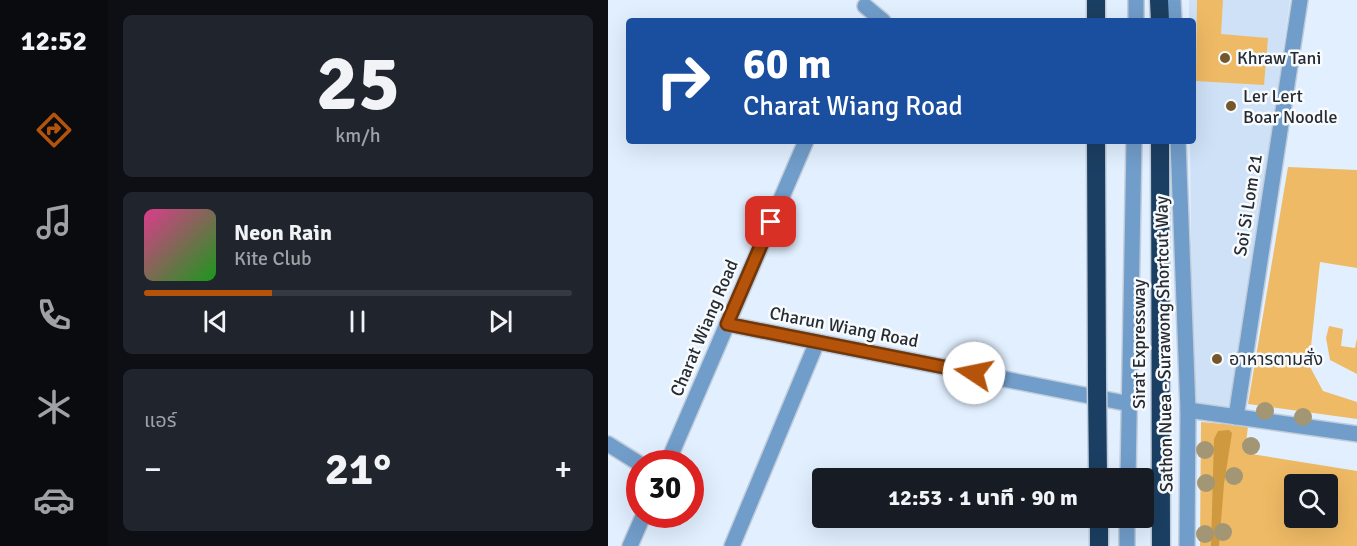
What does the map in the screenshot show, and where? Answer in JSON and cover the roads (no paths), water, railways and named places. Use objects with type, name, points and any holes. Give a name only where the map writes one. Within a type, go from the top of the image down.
[{"type":"highway","points":[[1096,0],[1096,18]]},
{"type":"highway","points":[[1159,0],[1160,18]]},
{"type":"highway","points":[[1096,144],[1098,468]]},
{"type":"highway","name":"Sirat Expressway","points":[[1160,144],[1161,546]]},
{"type":"highway","points":[[1099,528],[1099,546]]},
{"type":"street","points":[[1136,0],[1136,18]]},
{"type":"street","points":[[1173,0],[1174,18]]},
{"type":"street","name":"Soi Si Lom 21","points":[[1236,417],[1300,0]]},
{"type":"street","points":[[859,18],[866,3],[880,18]]},
{"type":"street","name":"Charat Wiang Road","points":[[673,450],[805,144]]},
{"type":"street","name":"Sathon Nuea - Surawong Shortcut Way","points":[[1128,468],[1134,144]]},
{"type":"street","name":"Sathon Nuea - Surawong Shortcut Way","points":[[1178,144],[1188,410],[1187,546]]},
{"type":"street","name":"Charun Wiang Road","points":[[727,324],[1130,404]]},
{"type":"street","points":[[732,546],[817,342]]},
{"type":"street","points":[[1188,410],[1358,434]]},
{"type":"street","points":[[608,444],[626,455]]},
{"type":"street","points":[[630,546],[638,528]]},
{"type":"street","points":[[1127,528],[1127,546]]},
{"type":"place","name":"Khraw Tani","points":[[1225,58]]},
{"type":"place","name":"Ler Lert Boar Noodle","points":[[1231,106]]},
{"type":"place","name":"อาหารตามสั่ง","points":[[1217,359]]}]
